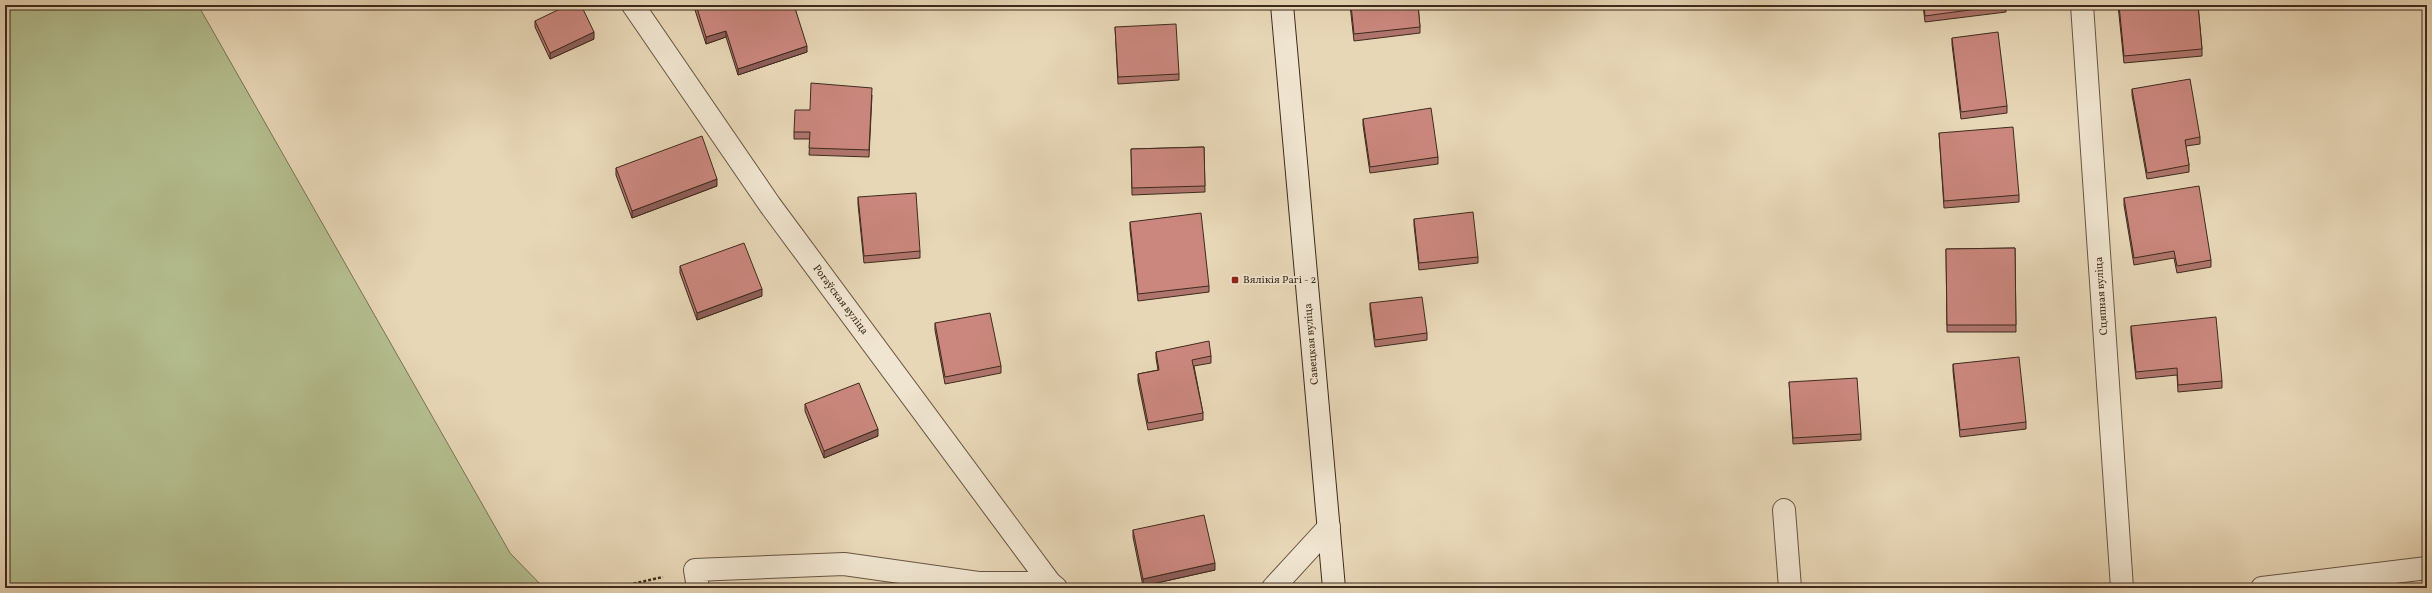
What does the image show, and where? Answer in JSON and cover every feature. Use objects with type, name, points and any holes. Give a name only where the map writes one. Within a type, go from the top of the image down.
[{"type":"street","name":"Рогаўская вуліца","points":[[634,5],[770,205],[1053,585]]},
{"type":"street","name":"Савецкая вуліца","points":[[1282,5],[1334,588]]},
{"type":"street","name":"Сцяпная вуліца","points":[[2082,5],[2122,588]]},
{"type":"street","points":[[1784,510],[1790,588]]},
{"type":"street","points":[[1273,588],[1329,527]]},
{"type":"street","points":[[696,579],[844,564],[978,583],[1053,585]]},
{"type":"street","points":[[2262,588],[2427,568]]},
{"type":"path","points":[[614,588],[696,579]]},
{"type":"green space","points":[[5,5],[198,5],[510,553],[544,588],[5,588]]},
{"type":"building","points":[[568,5],[581,5],[594,32],[550,53],[535,21]]},
{"type":"building","points":[[696,5],[794,5],[807,46],[738,69],[726,31],[706,37]]},
{"type":"building","points":[[1351,5],[1418,5],[1420,27],[1354,34]]},
{"type":"building","points":[[1924,5],[2006,5],[1925,16]]},
{"type":"building","points":[[2119,5],[2198,5],[2202,49],[2124,56]]},
{"type":"building","points":[[1176,24],[1179,74],[1118,77],[1115,27]]},
{"type":"building","points":[[1998,32],[2007,106],[1961,112],[1952,38]]},
{"type":"building","points":[[2190,79],[2200,137],[2185,140],[2189,165],[2147,173],[2132,89]]},
{"type":"building","points":[[811,83],[872,88],[869,150],[809,148],[810,132],[794,132],[795,110],[810,110]]},
{"type":"building","points":[[1431,108],[1438,157],[1370,167],[1363,119]]},
{"type":"building","points":[[2013,127],[2019,195],[1944,201],[1939,133]]},
{"type":"building","points":[[702,136],[717,179],[632,211],[616,168]]},
{"type":"building","points":[[1204,147],[1205,186],[1132,188],[1131,149]]},
{"type":"building","points":[[2199,186],[2211,260],[2177,266],[2174,251],[2134,258],[2124,198]]},
{"type":"building","points":[[916,193],[920,251],[864,256],[858,197]]},
{"type":"building","points":[[1473,212],[1478,257],[1419,263],[1414,219]]},
{"type":"building","points":[[1201,213],[1209,286],[1138,294],[1130,222]]},
{"type":"building","points":[[744,243],[762,289],[697,313],[680,266]]},
{"type":"building","points":[[2015,248],[2016,325],[1947,325],[1946,249]]},
{"type":"building","points":[[1422,297],[1427,333],[1375,340],[1370,303]]},
{"type":"building","points":[[990,313],[1001,366],[945,377],[935,323]]},
{"type":"building","points":[[2216,317],[2222,381],[2178,385],[2177,368],[2136,372],[2131,326]]},
{"type":"building","points":[[1209,341],[1211,356],[1192,360],[1203,413],[1148,423],[1138,374],[1159,370],[1156,352]]},
{"type":"building","points":[[2019,357],[2026,422],[1960,430],[1953,364]]},
{"type":"building","points":[[1857,378],[1861,434],[1793,438],[1789,382]]},
{"type":"building","points":[[859,383],[878,429],[824,451],[805,404]]},
{"type":"building","points":[[1204,515],[1215,563],[1143,579],[1133,530]]},
{"type":"place","name":"Вялікія Рагі - 2","points":[[1235,280]]}]
